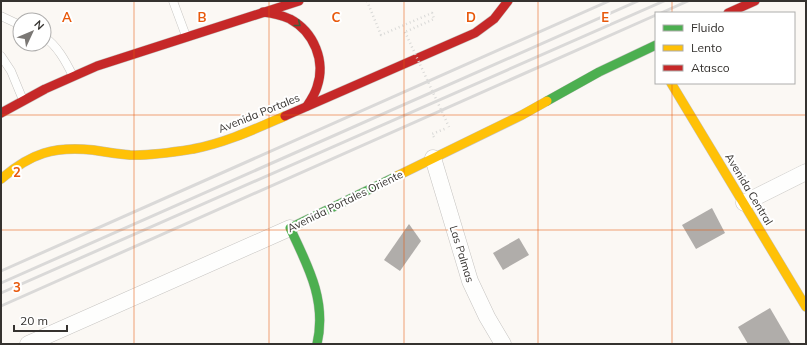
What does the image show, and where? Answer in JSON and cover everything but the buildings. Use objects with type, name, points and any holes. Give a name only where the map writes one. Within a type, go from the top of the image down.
[{"type":"street","points":[[1,113],[73,76],[112,61],[299,1]]},
{"type":"street","name":"Avenida Portales","points":[[1,179],[16,166],[30,158],[46,152],[61,149],[75,149],[130,155],[150,154],[194,149],[236,137],[475,32],[496,18],[508,1]]},
{"type":"street","points":[[730,12],[755,1]]},
{"type":"street","points":[[262,12],[283,15],[293,19],[313,40],[319,60],[320,72],[318,85],[307,106]]},
{"type":"street","name":"Avenida Portales Oriente","points":[[28,344],[290,228],[522,115],[599,72],[653,46]]},
{"type":"street","name":"Avenida Central","points":[[672,84],[806,306]]},
{"type":"street","name":"Las Palmas","points":[[433,158],[470,281],[487,317],[503,344]]},
{"type":"street","points":[[744,203],[806,172]]},
{"type":"street","points":[[290,228],[308,268],[317,296],[320,311],[320,326],[317,344]]},
{"type":"lane","points":[[173,1],[187,37]]},
{"type":"lane","points":[[1,16],[12,21]]},
{"type":"lane","points":[[52,43],[66,62],[73,76]]},
{"type":"lane","points":[[1,56],[24,100]]},
{"type":"path","points":[[366,1],[381,35],[432,13],[434,19],[406,32],[449,127]]},
{"type":"railway","points":[[1,271],[609,1]]},
{"type":"railway","points":[[1,283],[638,1]]},
{"type":"railway","points":[[1,293],[664,1]]},
{"type":"railway","points":[[663,12],[688,1]]},
{"type":"railway","points":[[1,306],[655,15]]},
{"type":"traffic: fast","points":[[547,101],[599,72],[655,45]]},
{"type":"traffic: fast","points":[[317,344],[320,313],[318,298],[309,270],[290,228],[397,176]]},
{"type":"traffic: slow","points":[[672,84],[806,307]]},
{"type":"traffic: slow","points":[[397,176],[522,115],[547,101]]},
{"type":"traffic: slow","points":[[1,179],[23,163],[44,153],[66,149],[79,149],[125,155],[137,155],[193,149],[251,131],[285,116]]},
{"type":"traffic: jam","points":[[1,113],[45,89],[97,66],[299,1]]},
{"type":"traffic: jam","points":[[285,116],[475,33],[494,19],[508,1]]},
{"type":"traffic: jam","points":[[730,12],[755,1]]},
{"type":"traffic: jam","points":[[263,12],[290,19],[306,31],[316,48],[319,57],[319,77],[315,92],[307,106]]}]
